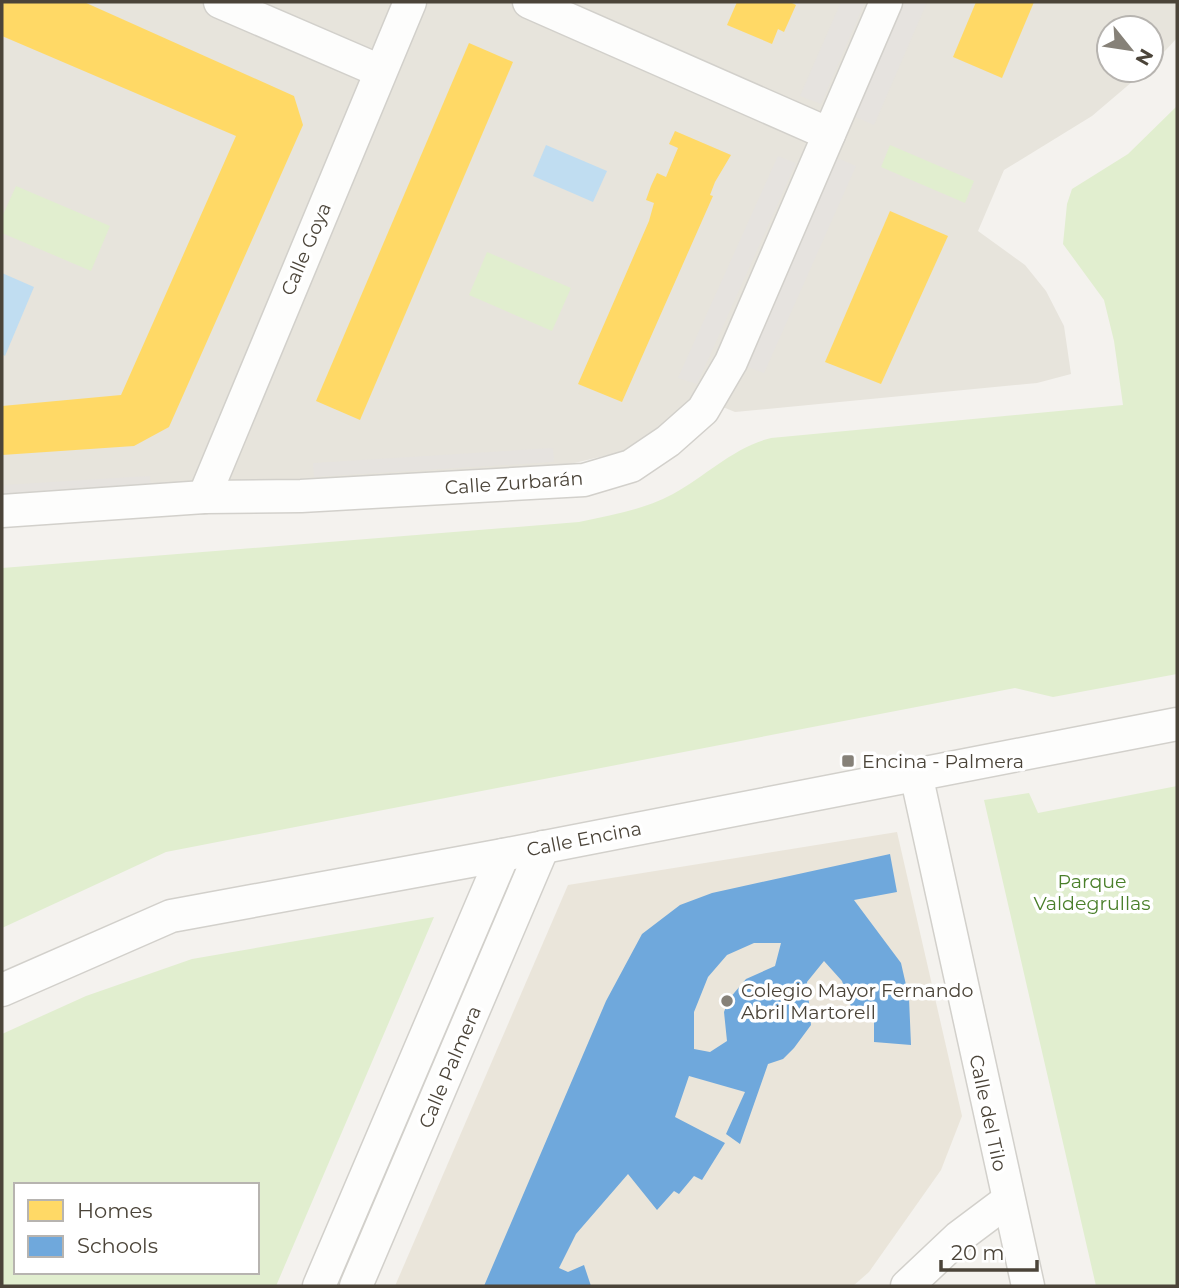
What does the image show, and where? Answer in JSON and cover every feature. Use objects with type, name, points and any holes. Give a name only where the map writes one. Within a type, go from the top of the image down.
[{"type":"street","points":[[220,2],[380,71]]},
{"type":"street","name":"Calle Goya","points":[[204,497],[410,2]]},
{"type":"street","points":[[529,2],[829,134]]},
{"type":"street","name":"Calle Zurbarán","points":[[2,511],[204,497],[301,496],[584,480],[631,466],[668,441],[703,410],[730,362],[886,2]]},
{"type":"street","name":"Calle Encina","points":[[2,990],[170,916],[503,855],[1177,724]]},
{"type":"street","name":"Calle del Tilo","points":[[916,774],[1007,1201],[1028,1286]]},
{"type":"street","name":"Calle Palmera","points":[[356,1286],[543,847]]},
{"type":"street","name":"Calle Palmera","points":[[318,1286],[503,855]]},
{"type":"street","points":[[906,1286],[959,1237],[1007,1201]]},
{"type":"shaded area","points":[[2,2],[1177,2],[1177,38],[1165,51],[1165,14],[1095,14],[1095,84],[1130,84],[1092,116],[1004,170],[978,231],[1025,265],[1046,291],[1064,326],[1071,374],[1037,383],[735,412],[696,396],[650,445],[545,470],[2,505]]},
{"type":"shaded area","points":[[841,2],[865,2],[821,104],[800,96]]},
{"type":"shaded area","points":[[902,2],[927,2],[874,125],[853,116]]},
{"type":"shaded area","points":[[778,156],[796,163],[697,384],[678,378]]},
{"type":"shaded area","points":[[835,157],[856,166],[764,373],[745,366]]},
{"type":"shaded area","points":[[553,448],[554,462],[314,477],[313,463]]},
{"type":"shaded area","points":[[150,476],[151,489],[2,499],[2,485]]},
{"type":"shaded area","name":"Colegio Mayor Fernando Abril Martorell","points":[[897,832],[962,1116],[941,1170],[869,1272],[853,1286],[395,1286],[568,885]]},
{"type":"green space","points":[[1177,106],[1177,674],[1053,697],[1015,688],[166,852],[2,928],[2,568],[579,522],[662,500],[732,455],[771,438],[1123,405],[1114,341],[1104,300],[1063,244],[1067,204],[1072,189],[1128,154]]},
{"type":"green space","points":[[890,145],[974,181],[965,203],[881,167]]},
{"type":"green space","points":[[16,186],[110,226],[91,271],[2,233],[2,217]]},
{"type":"green space","points":[[487,252],[571,288],[552,331],[469,295]]},
{"type":"green space","name":"Parque Valdegrullas","points":[[1177,786],[1177,1286],[1096,1286],[984,800],[1029,793],[1038,813]]},
{"type":"green space","points":[[434,917],[276,1286],[2,1286],[2,1034],[86,996],[192,959]]},
{"type":"water","points":[[546,145],[607,171],[593,202],[533,176]]},
{"type":"water","points":[[2,273],[34,287],[5,356],[2,354]]},
{"type":"building: Homes","points":[[2,2],[84,2],[294,96],[303,125],[169,427],[134,446],[2,455],[2,406],[121,395],[236,136],[2,36]]},
{"type":"building: Homes","points":[[737,2],[790,2],[796,5],[784,32],[778,29],[772,44],[727,25]]},
{"type":"building: Homes","points":[[976,2],[1034,2],[1002,78],[953,57]]},
{"type":"building: Homes","points":[[469,43],[513,62],[360,420],[316,401]]},
{"type":"building: Homes","points":[[675,131],[731,155],[715,182],[710,195],[713,196],[622,402],[578,384],[649,221],[654,203],[646,200],[651,186],[657,173],[666,177],[678,148],[669,144]]},
{"type":"building: Homes","points":[[890,211],[948,236],[881,384],[825,362]]},
{"type":"building: Schools","points":[[890,854],[897,892],[854,900],[901,963],[909,998],[911,1045],[874,1042],[874,1005],[851,1007],[842,981],[824,961],[807,982],[811,1025],[783,1059],[768,1064],[740,1144],[726,1134],[745,1092],[689,1076],[675,1117],[725,1143],[702,1180],[694,1176],[679,1194],[674,1191],[657,1210],[628,1174],[576,1234],[559,1268],[568,1272],[584,1265],[591,1286],[484,1286],[606,1001],[642,934],[680,905],[712,893]],"holes":[[[754,943],[781,943],[775,966],[746,979],[729,999],[724,1012],[727,1041],[710,1052],[694,1049],[694,1012],[708,977],[727,955]]]},
{"type":"place","name":"Encina - Palmera","points":[[848,761]]},
{"type":"place","name":"Colegio Mayor Fernando Abril Martorell","points":[[727,1001]]}]
